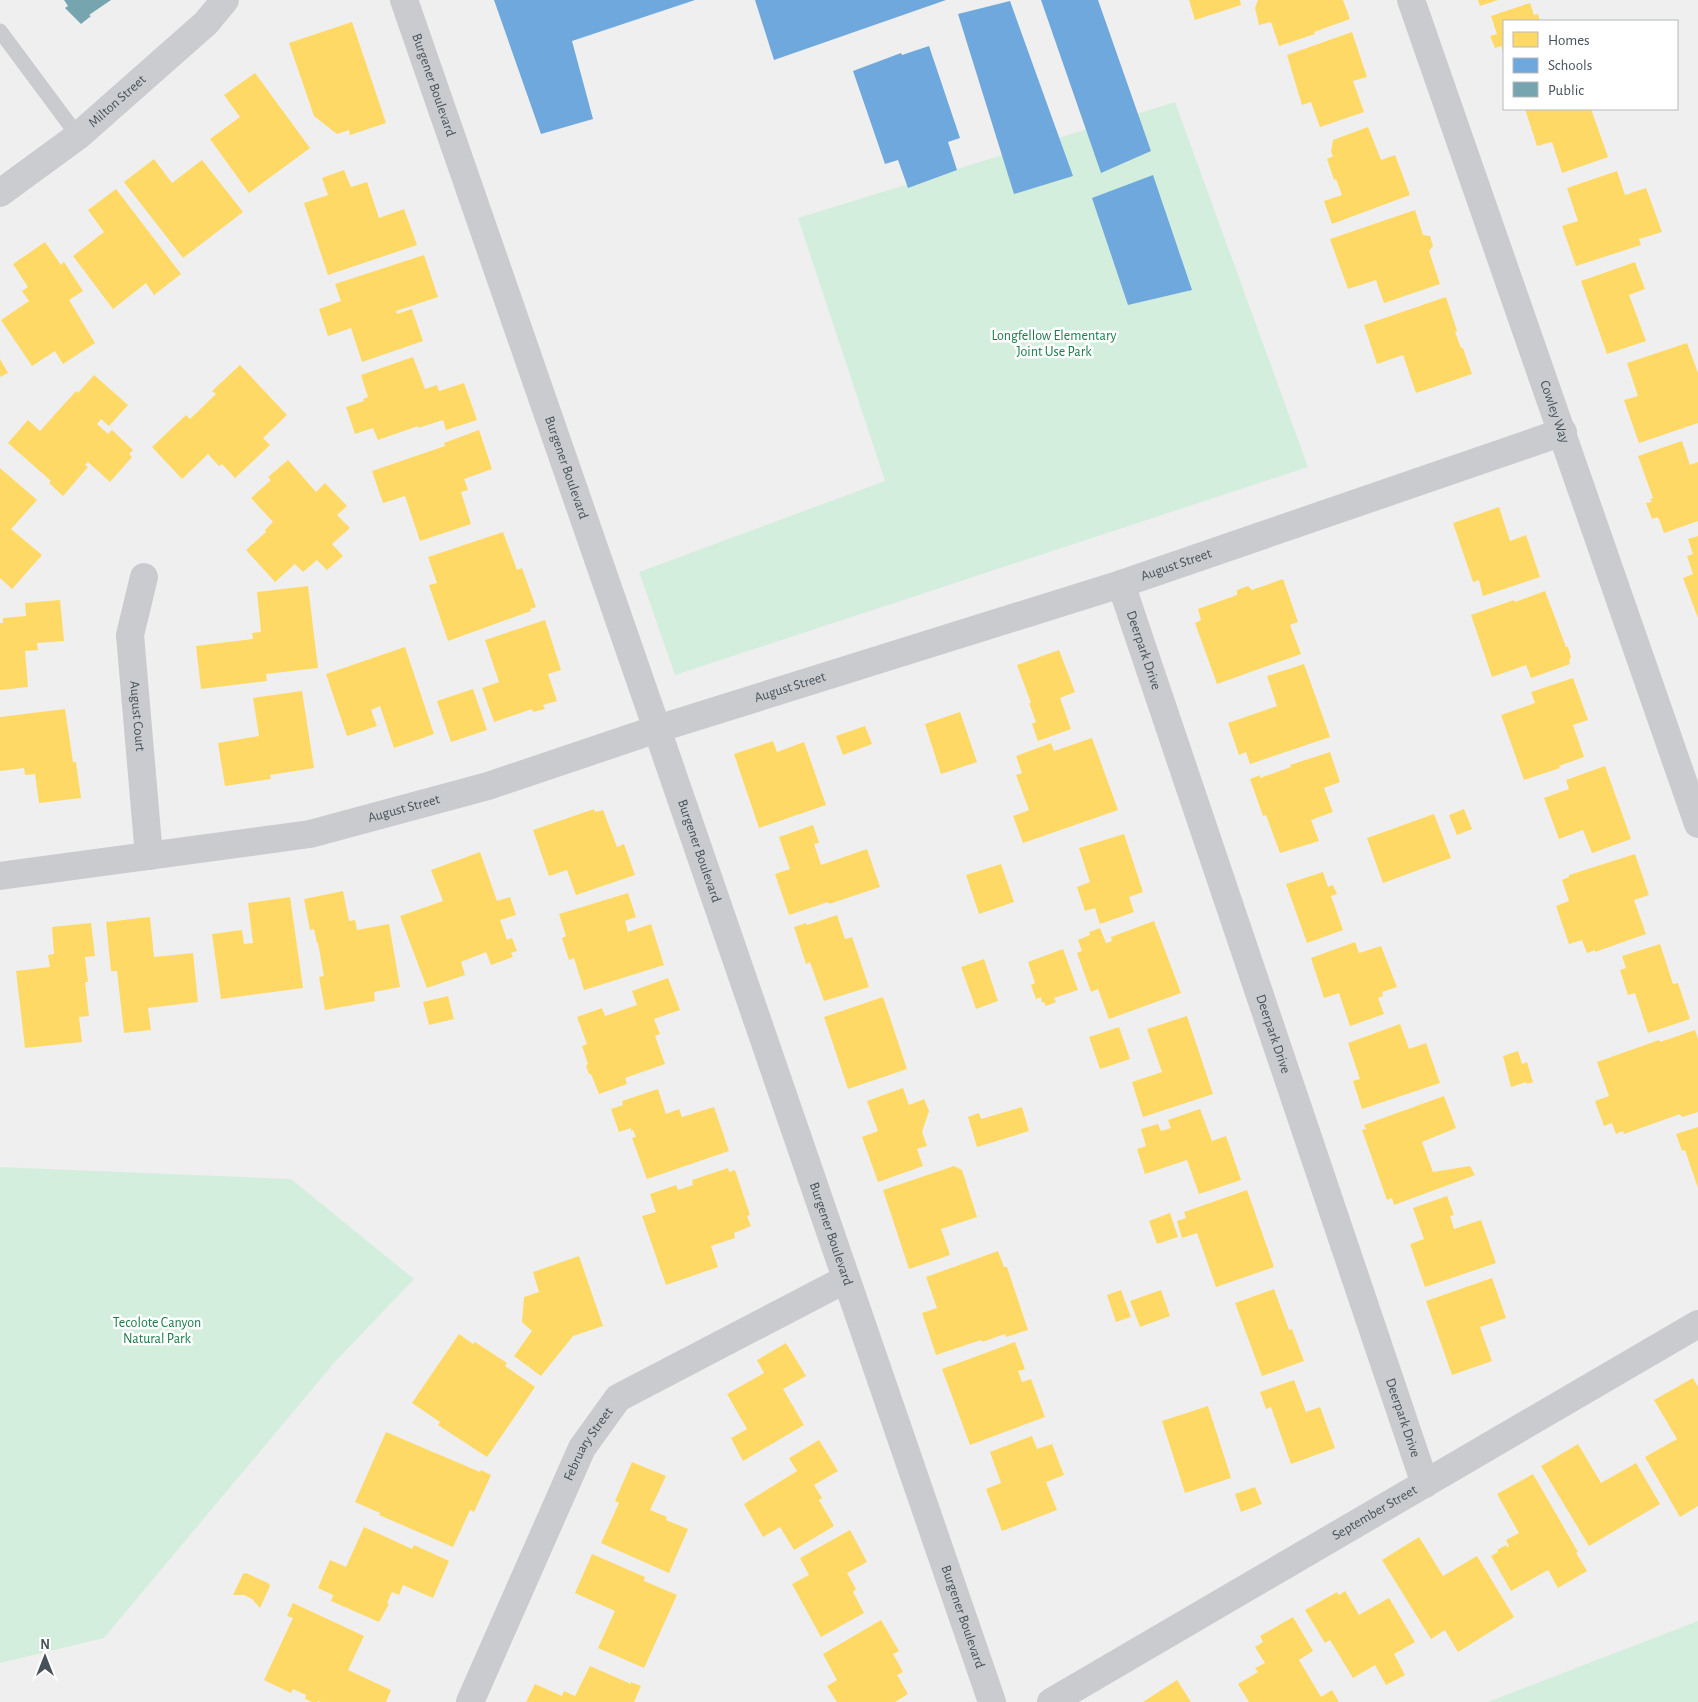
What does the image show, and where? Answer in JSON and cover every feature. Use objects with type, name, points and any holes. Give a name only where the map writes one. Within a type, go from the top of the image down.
[{"type":"main road","name":"Milton Street","points":[[0,193],[78,136],[206,23],[225,0]]},
{"type":"street","name":"Burgener Boulevard","points":[[404,0],[992,1702]]},
{"type":"street","name":"Cowley Way","points":[[1411,0],[1698,824]]},
{"type":"street","name":"August Street","points":[[0,876],[310,834],[488,786],[657,729],[1121,584],[1563,432]]},
{"type":"street","name":"August Court","points":[[144,577],[130,636],[149,856]]},
{"type":"street","name":"Deerpark Drive","points":[[1121,584],[1425,1484]]},
{"type":"street","name":"February Street","points":[[470,1702],[582,1448],[618,1398],[846,1279]]},
{"type":"street","name":"September Street","points":[[1051,1702],[1698,1324]]},
{"type":"lane","points":[[0,31],[78,136]]},
{"type":"green space","name":"Longfellow Elementary Joint Use Park","points":[[1175,102],[1308,467],[675,675],[639,572],[885,481],[798,218]]},
{"type":"green space","name":"Tecolote Canyon Natural Park","points":[[0,1167],[291,1179],[414,1279],[334,1363],[104,1638],[0,1663]]},
{"type":"green space","points":[[1698,1621],[1698,1702],[1488,1702]]},
{"type":"building: Homes","points":[[1189,0],[1240,0],[1241,5],[1195,20]]},
{"type":"building: Homes","points":[[1258,0],[1343,0],[1350,19],[1314,32],[1315,34],[1279,46],[1271,22],[1259,25],[1255,8]]},
{"type":"building: Homes","points":[[1478,0],[1498,0],[1480,6]]},
{"type":"building: Homes","points":[[1530,3],[1534,15],[1538,14],[1540,20],[1503,20],[1503,51],[1501,46],[1495,48],[1490,36],[1497,34],[1491,16]]},
{"type":"building: Homes","points":[[352,22],[386,123],[350,135],[349,130],[337,134],[314,116],[289,43]]},
{"type":"building: Homes","points":[[1352,32],[1367,77],[1353,81],[1364,112],[1320,127],[1311,102],[1302,105],[1287,55]]},
{"type":"building: Homes","points":[[255,73],[310,148],[249,193],[210,139],[240,117],[224,95]]},
{"type":"building: Homes","points":[[1525,110],[1591,110],[1608,157],[1562,173],[1552,142],[1537,146]]},
{"type":"building: Homes","points":[[1368,127],[1381,160],[1395,155],[1410,195],[1332,224],[1324,201],[1342,195],[1336,179],[1334,180],[1327,159],[1333,156],[1331,152],[1333,140]]},
{"type":"building: Homes","points":[[154,159],[172,183],[202,160],[243,212],[183,258],[124,182]]},
{"type":"building: Homes","points":[[344,170],[351,187],[367,182],[379,218],[404,209],[417,245],[328,275],[304,203],[328,195],[322,178]]},
{"type":"building: Homes","points":[[1617,171],[1625,195],[1646,188],[1662,232],[1639,239],[1641,245],[1576,266],[1562,226],[1578,221],[1567,188]]},
{"type":"building: Homes","points":[[116,189],[181,274],[154,295],[146,283],[113,309],[73,256],[104,232],[88,210]]},
{"type":"building: Homes","points":[[1415,210],[1423,235],[1430,236],[1433,246],[1429,251],[1440,284],[1384,303],[1376,280],[1348,289],[1330,239]]},
{"type":"building: Homes","points":[[45,242],[61,265],[64,262],[83,291],[69,300],[95,343],[63,364],[55,351],[32,366],[1,320],[29,301],[22,291],[28,287],[13,264]]},
{"type":"building: Homes","points":[[424,255],[438,297],[396,311],[397,314],[412,309],[423,341],[362,362],[351,328],[328,336],[319,309],[341,301],[335,284]]},
{"type":"building: Homes","points":[[1635,262],[1645,289],[1629,295],[1646,341],[1607,354],[1581,281]]},
{"type":"building: Homes","points":[[1446,297],[1457,331],[1455,332],[1472,374],[1416,393],[1403,355],[1377,364],[1364,325]]},
{"type":"building: Homes","points":[[1687,343],[1698,373],[1698,423],[1639,443],[1624,400],[1638,396],[1627,363]]},
{"type":"building: Homes","points":[[413,357],[425,389],[437,385],[439,391],[464,383],[477,420],[446,430],[443,420],[418,428],[418,426],[378,440],[373,428],[355,434],[346,407],[364,401],[363,399],[368,397],[361,375]]},
{"type":"building: Homes","points":[[0,359],[8,373],[0,377]]},
{"type":"building: Homes","points":[[240,365],[287,415],[263,438],[270,445],[235,478],[222,464],[219,466],[208,454],[182,479],[152,447],[186,415],[190,419],[216,394],[212,391]]},
{"type":"building: Homes","points":[[94,375],[128,405],[109,426],[101,419],[97,424],[108,434],[112,430],[133,450],[129,454],[132,457],[110,482],[88,462],[85,465],[88,467],[63,496],[49,483],[51,481],[8,443],[28,420],[40,431],[76,391],[78,393]]},
{"type":"building: Homes","points":[[479,430],[492,469],[464,479],[468,490],[461,492],[471,524],[420,541],[405,496],[383,503],[372,471],[445,446],[444,443]]},
{"type":"building: Homes","points":[[1682,441],[1690,465],[1698,462],[1698,521],[1664,533],[1659,519],[1657,517],[1652,519],[1646,503],[1652,502],[1650,499],[1653,498],[1638,456]]},
{"type":"building: Homes","points":[[288,460],[316,492],[325,483],[347,506],[337,515],[350,528],[332,544],[343,556],[327,570],[317,560],[303,572],[295,564],[275,582],[246,550],[266,532],[265,530],[273,522],[251,498],[271,480],[268,477]]},
{"type":"building: Homes","points":[[0,468],[37,500],[11,529],[42,555],[12,589],[0,578]]},
{"type":"building: Homes","points":[[1499,507],[1510,541],[1526,535],[1540,577],[1483,596],[1479,580],[1473,582],[1453,523]]},
{"type":"building: Homes","points":[[503,532],[517,570],[522,568],[536,607],[530,609],[531,611],[448,641],[429,585],[437,583],[428,557]]},
{"type":"building: Homes","points":[[1698,536],[1698,618],[1683,578],[1693,574],[1687,556],[1693,554],[1688,539]]},
{"type":"building: Homes","points":[[1283,579],[1298,622],[1290,625],[1301,654],[1217,684],[1195,623],[1201,620],[1198,609],[1237,595],[1237,590],[1248,586],[1252,590]]},
{"type":"building: Homes","points":[[308,586],[318,668],[266,674],[267,681],[201,689],[196,646],[253,639],[252,633],[261,632],[257,592]]},
{"type":"building: Homes","points":[[1545,591],[1566,647],[1568,647],[1571,657],[1570,664],[1531,678],[1526,665],[1492,677],[1471,615]]},
{"type":"building: Homes","points":[[60,600],[64,641],[37,643],[38,650],[25,651],[28,687],[0,690],[0,623],[3,623],[3,618],[26,616],[25,603]]},
{"type":"building: Homes","points":[[545,620],[561,670],[548,674],[557,701],[543,705],[545,709],[533,712],[532,709],[494,722],[482,688],[499,682],[485,640]]},
{"type":"building: Homes","points":[[405,647],[434,734],[394,748],[380,706],[371,710],[377,726],[347,736],[326,674]]},
{"type":"building: Homes","points":[[1059,650],[1075,692],[1060,698],[1071,729],[1038,741],[1032,724],[1036,722],[1029,703],[1031,703],[1017,665]]},
{"type":"building: Homes","points":[[1304,664],[1330,737],[1250,764],[1246,752],[1239,755],[1228,723],[1277,706],[1267,676]]},
{"type":"building: Homes","points":[[1573,678],[1588,720],[1573,725],[1584,757],[1559,766],[1560,768],[1524,780],[1501,715],[1535,703],[1531,692]]},
{"type":"building: Homes","points":[[473,689],[487,730],[451,742],[437,701]]},
{"type":"building: Homes","points":[[302,691],[314,768],[270,775],[271,779],[225,786],[218,743],[259,736],[253,698]]},
{"type":"building: Homes","points":[[65,709],[73,762],[76,762],[81,798],[39,803],[35,774],[25,775],[24,768],[0,771],[0,717]]},
{"type":"building: Homes","points":[[960,712],[977,762],[941,774],[925,724]]},
{"type":"building: Homes","points":[[865,726],[872,744],[843,755],[836,736]]},
{"type":"building: Homes","points":[[1092,738],[1118,810],[1023,843],[1013,816],[1029,810],[1016,775],[1022,773],[1016,756],[1051,743],[1054,751]]},
{"type":"building: Homes","points":[[773,741],[777,752],[804,742],[826,805],[759,828],[734,754]]},
{"type":"building: Homes","points":[[1330,752],[1340,782],[1324,788],[1333,812],[1311,820],[1319,841],[1280,853],[1266,815],[1263,816],[1250,779],[1260,775],[1260,778],[1291,767],[1290,765]]},
{"type":"building: Homes","points":[[1605,766],[1631,839],[1592,853],[1583,830],[1559,839],[1544,798],[1569,789],[1566,780]]},
{"type":"building: Homes","points":[[594,809],[595,812],[603,810],[617,847],[624,844],[635,875],[576,895],[567,870],[549,876],[533,830]]},
{"type":"building: Homes","points":[[1464,809],[1472,829],[1457,835],[1449,815]]},
{"type":"building: Homes","points":[[1434,814],[1451,858],[1383,883],[1367,838]]},
{"type":"building: Homes","points":[[813,825],[819,843],[814,844],[821,865],[867,849],[880,887],[789,915],[775,874],[790,869],[779,837]]},
{"type":"building: Homes","points":[[1124,834],[1143,892],[1129,897],[1134,912],[1100,924],[1095,908],[1085,911],[1077,887],[1090,882],[1079,848]]},
{"type":"building: Homes","points":[[480,852],[497,901],[510,897],[516,915],[500,920],[507,940],[512,938],[517,951],[511,953],[513,957],[491,965],[486,952],[461,962],[465,975],[427,988],[400,916],[443,901],[431,870]]},
{"type":"building: Homes","points":[[1635,854],[1649,895],[1634,900],[1646,934],[1595,952],[1595,950],[1587,953],[1582,940],[1569,944],[1556,906],[1569,901],[1562,880],[1569,877],[1569,875]]},
{"type":"building: Homes","points":[[1001,864],[1014,902],[979,914],[966,875]]},
{"type":"building: Homes","points":[[1323,872],[1328,887],[1333,885],[1337,894],[1331,896],[1343,930],[1307,943],[1286,884]]},
{"type":"building: Homes","points":[[343,891],[349,921],[355,920],[357,930],[389,924],[400,987],[374,992],[375,1001],[325,1010],[319,977],[324,976],[318,943],[314,929],[310,930],[304,899]]},
{"type":"building: Homes","points":[[628,893],[636,917],[625,921],[628,932],[651,924],[664,965],[584,990],[574,958],[569,960],[562,938],[566,936],[559,914]]},
{"type":"building: Homes","points":[[290,897],[303,988],[221,999],[212,934],[242,930],[244,944],[253,943],[248,903]]},
{"type":"building: Homes","points":[[837,915],[845,939],[852,937],[869,987],[824,1001],[810,962],[806,964],[794,927],[806,923],[807,925]]},
{"type":"building: Homes","points":[[150,917],[154,957],[193,953],[198,1002],[148,1008],[151,1030],[124,1033],[117,971],[111,971],[106,922]]},
{"type":"building: Homes","points":[[1154,921],[1181,993],[1109,1019],[1098,989],[1091,992],[1077,953],[1082,951],[1078,940],[1090,935],[1089,932],[1100,928],[1106,943],[1112,941],[1111,937]]},
{"type":"building: Homes","points":[[91,923],[95,956],[85,957],[88,982],[85,982],[89,1016],[79,1017],[82,1042],[25,1048],[16,971],[50,967],[48,955],[54,954],[52,927]]},
{"type":"building: Homes","points":[[1355,942],[1359,953],[1381,946],[1397,987],[1382,992],[1383,996],[1378,998],[1384,1014],[1350,1026],[1339,993],[1324,998],[1311,958]]},
{"type":"building: Homes","points":[[1660,944],[1673,984],[1678,983],[1690,1019],[1648,1033],[1635,993],[1628,995],[1620,970],[1626,968],[1622,956]]},
{"type":"building: Homes","points":[[1063,949],[1078,990],[1054,998],[1056,1002],[1046,1006],[1044,1002],[1042,1003],[1041,997],[1036,999],[1031,985],[1035,983],[1028,962]]},
{"type":"building: Homes","points":[[984,959],[998,1001],[976,1009],[961,967]]},
{"type":"building: Homes","points":[[668,978],[680,1010],[654,1019],[660,1034],[655,1036],[665,1064],[625,1078],[627,1084],[599,1094],[586,1066],[588,1064],[582,1046],[587,1044],[577,1017],[602,1008],[605,1016],[637,1005],[632,991]]},
{"type":"building: Homes","points":[[448,996],[454,1019],[429,1025],[423,1002]]},
{"type":"building: Homes","points":[[883,997],[907,1069],[848,1089],[824,1017]]},
{"type":"building: Homes","points":[[1187,1016],[1213,1094],[1143,1117],[1132,1082],[1162,1072],[1147,1029]]},
{"type":"building: Homes","points":[[1400,1024],[1409,1049],[1426,1043],[1440,1083],[1362,1109],[1353,1081],[1360,1079],[1348,1043]]},
{"type":"building: Homes","points":[[1119,1027],[1130,1059],[1100,1069],[1089,1037]]},
{"type":"building: Homes","points":[[1695,1030],[1698,1039],[1698,1112],[1682,1117],[1680,1114],[1624,1134],[1623,1131],[1616,1134],[1612,1123],[1604,1126],[1595,1101],[1609,1096],[1597,1062],[1659,1040],[1660,1042]]},
{"type":"building: Homes","points":[[1518,1051],[1522,1064],[1527,1062],[1533,1082],[1527,1084],[1526,1082],[1511,1087],[1503,1056]]},
{"type":"building: Homes","points":[[903,1088],[909,1105],[924,1099],[929,1111],[922,1132],[927,1146],[917,1149],[923,1166],[878,1182],[862,1137],[878,1131],[867,1101]]},
{"type":"building: Homes","points":[[658,1089],[666,1114],[679,1109],[682,1117],[714,1107],[729,1151],[647,1179],[632,1138],[636,1137],[633,1130],[631,1131],[631,1128],[619,1132],[611,1109],[623,1105],[622,1101]]},
{"type":"building: Homes","points":[[1444,1096],[1456,1128],[1422,1142],[1433,1172],[1470,1166],[1475,1175],[1394,1205],[1392,1198],[1387,1200],[1362,1130],[1366,1129],[1364,1125]]},
{"type":"building: Homes","points":[[1022,1107],[1029,1131],[977,1147],[968,1117],[979,1113],[981,1119]]},
{"type":"building: Homes","points":[[1200,1109],[1212,1141],[1226,1136],[1241,1180],[1199,1194],[1187,1160],[1145,1174],[1137,1149],[1146,1146],[1141,1129],[1158,1124],[1161,1131],[1171,1128],[1168,1120]]},
{"type":"building: Homes","points":[[1698,1127],[1698,1188],[1685,1150],[1682,1151],[1676,1134]]},
{"type":"building: Homes","points":[[954,1166],[962,1170],[977,1217],[941,1229],[950,1255],[909,1269],[883,1190]]},
{"type":"building: Homes","points":[[728,1168],[729,1172],[735,1170],[750,1215],[747,1216],[751,1226],[734,1233],[735,1238],[711,1246],[718,1267],[666,1285],[642,1216],[656,1212],[650,1194],[676,1185],[678,1190],[693,1185],[692,1180]]},
{"type":"building: Homes","points":[[1247,1190],[1274,1267],[1216,1287],[1197,1233],[1182,1238],[1177,1221],[1186,1218],[1184,1212]]},
{"type":"building: Homes","points":[[1447,1196],[1454,1215],[1450,1216],[1454,1229],[1481,1220],[1496,1263],[1425,1287],[1410,1244],[1424,1239],[1413,1208]]},
{"type":"building: Homes","points":[[1170,1213],[1178,1237],[1157,1244],[1149,1221]]},
{"type":"building: Homes","points":[[998,1251],[1004,1267],[1007,1267],[1028,1330],[1006,1337],[1005,1334],[982,1342],[981,1340],[936,1355],[922,1313],[937,1308],[926,1277]]},
{"type":"building: Homes","points":[[579,1256],[603,1326],[573,1336],[541,1376],[514,1356],[532,1331],[522,1322],[524,1297],[539,1292],[533,1272]]},
{"type":"building: Homes","points":[[1492,1278],[1506,1318],[1480,1327],[1492,1361],[1452,1375],[1426,1301]]},
{"type":"building: Homes","points":[[1274,1289],[1289,1330],[1292,1329],[1304,1361],[1262,1376],[1235,1303]]},
{"type":"building: Homes","points":[[1121,1290],[1131,1317],[1116,1322],[1107,1295]]},
{"type":"building: Homes","points":[[1161,1290],[1170,1316],[1140,1327],[1130,1301]]},
{"type":"building: Homes","points":[[459,1334],[507,1363],[505,1366],[535,1387],[487,1457],[438,1425],[440,1422],[412,1403]]},
{"type":"building: Homes","points":[[1015,1342],[1025,1369],[1018,1371],[1022,1382],[1031,1379],[1045,1417],[970,1445],[942,1369]]},
{"type":"building: Homes","points":[[786,1343],[806,1376],[783,1389],[804,1425],[743,1461],[731,1438],[747,1429],[727,1394],[764,1373],[757,1360]]},
{"type":"building: Homes","points":[[1693,1378],[1698,1387],[1698,1506],[1680,1517],[1645,1457],[1677,1439],[1654,1400]]},
{"type":"building: Homes","points":[[1294,1380],[1306,1412],[1320,1407],[1335,1448],[1291,1464],[1271,1407],[1266,1409],[1260,1392]]},
{"type":"building: Homes","points":[[1208,1406],[1231,1478],[1185,1493],[1162,1421]]},
{"type":"building: Homes","points":[[386,1432],[491,1475],[474,1512],[470,1510],[453,1547],[379,1515],[380,1513],[355,1502]]},
{"type":"building: Homes","points":[[1032,1436],[1037,1449],[1052,1444],[1064,1475],[1046,1482],[1057,1510],[1002,1531],[986,1489],[1001,1483],[990,1452]]},
{"type":"building: Homes","points":[[819,1440],[838,1471],[814,1485],[822,1498],[819,1500],[834,1526],[794,1550],[780,1527],[763,1537],[744,1504],[797,1471],[789,1458]]},
{"type":"building: Homes","points":[[1578,1444],[1601,1483],[1636,1463],[1660,1504],[1589,1546],[1541,1466]]},
{"type":"building: Homes","points":[[632,1462],[666,1476],[650,1510],[667,1517],[666,1520],[688,1529],[669,1573],[601,1543],[619,1503],[615,1501]]},
{"type":"building: Homes","points":[[1533,1474],[1587,1571],[1558,1588],[1548,1570],[1511,1591],[1491,1556],[1506,1545],[1507,1547],[1509,1546],[1506,1540],[1519,1533],[1497,1494]]},
{"type":"building: Homes","points":[[1255,1487],[1262,1504],[1241,1512],[1235,1494]]},
{"type":"building: Homes","points":[[364,1527],[412,1549],[414,1545],[449,1561],[433,1598],[403,1585],[399,1595],[392,1592],[387,1603],[389,1604],[379,1622],[331,1601],[333,1595],[318,1588],[330,1560],[346,1567]]},
{"type":"building: Homes","points":[[850,1530],[867,1562],[847,1573],[856,1589],[853,1592],[864,1613],[821,1637],[792,1584],[809,1575],[800,1558]]},
{"type":"building: Homes","points":[[1419,1537],[1443,1576],[1477,1556],[1514,1617],[1458,1652],[1445,1630],[1431,1639],[1382,1560]]},
{"type":"building: Homes","points":[[592,1554],[645,1577],[644,1581],[677,1595],[644,1668],[598,1648],[615,1611],[575,1593]]},
{"type":"building: Homes","points":[[246,1573],[268,1583],[270,1586],[260,1608],[252,1599],[244,1595],[233,1595],[243,1574]]},
{"type":"building: Homes","points":[[1345,1591],[1359,1615],[1389,1598],[1415,1642],[1394,1654],[1405,1675],[1386,1685],[1375,1665],[1353,1678],[1330,1640],[1325,1643],[1305,1610],[1337,1592],[1339,1595]]},
{"type":"building: Homes","points":[[293,1603],[364,1636],[348,1670],[391,1690],[386,1702],[312,1702],[305,1699],[306,1695],[293,1689],[291,1693],[264,1680],[293,1618],[287,1616]]},
{"type":"building: Homes","points":[[1293,1617],[1313,1651],[1299,1660],[1321,1697],[1332,1690],[1339,1702],[1249,1702],[1238,1684],[1258,1672],[1255,1668],[1265,1663],[1255,1647],[1263,1642],[1260,1636]]},
{"type":"building: Homes","points":[[881,1620],[899,1651],[893,1654],[903,1672],[897,1675],[908,1694],[895,1702],[837,1702],[827,1686],[837,1680],[823,1654]]},
{"type":"building: Homes","points":[[590,1666],[631,1684],[631,1682],[641,1686],[634,1702],[526,1702],[535,1684],[562,1696],[564,1691],[575,1696]]},
{"type":"building: Homes","points":[[1177,1680],[1191,1702],[1143,1702]]},
{"type":"building: Schools","points":[[494,0],[695,0],[572,41],[593,119],[541,134]]},
{"type":"building: Schools","points":[[755,0],[946,0],[774,60]]},
{"type":"building: Schools","points":[[1041,0],[1098,0],[1151,151],[1101,173]]},
{"type":"building: Schools","points":[[1010,1],[1073,176],[1014,194],[958,14]]},
{"type":"building: Schools","points":[[929,46],[960,138],[948,142],[957,170],[908,188],[898,160],[885,164],[853,71],[901,53],[902,55]]},
{"type":"building: Schools","points":[[1153,175],[1192,290],[1128,305],[1092,198]]},
{"type":"building: Public","points":[[64,0],[111,0],[89,15],[91,16],[81,24],[65,8],[68,6]]}]
